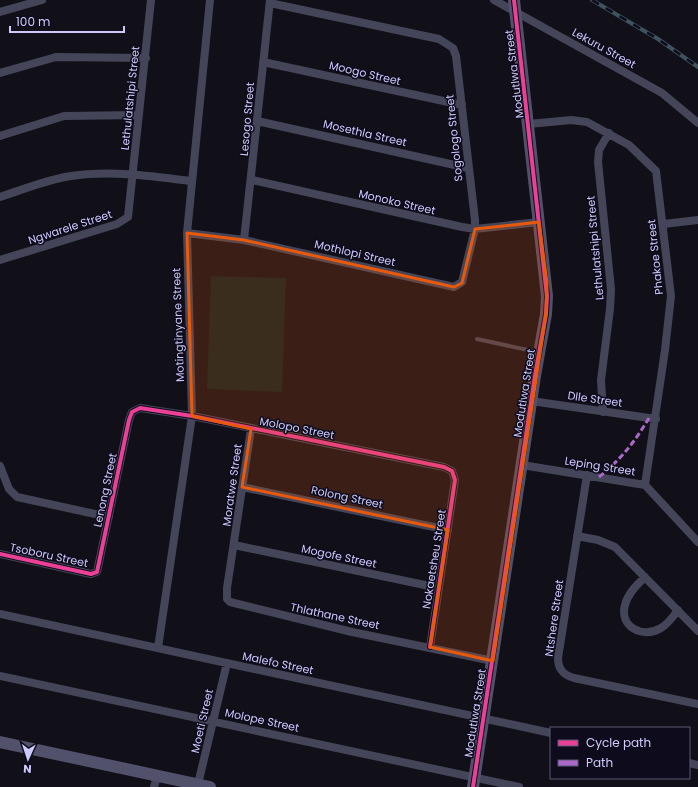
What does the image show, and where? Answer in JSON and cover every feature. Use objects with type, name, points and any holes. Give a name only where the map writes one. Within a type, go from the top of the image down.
[{"type":"street","points":[[0,12],[42,0]]},
{"type":"street","name":"Lethulatshipi Street","points":[[133,175],[151,0]]},
{"type":"street","name":"Motingtinyane Street","points":[[158,648],[192,416],[187,233],[210,0]]},
{"type":"street","name":"Lekuru Street","points":[[494,0],[515,13],[662,93],[698,123]]},
{"type":"street","name":"Modutlwa Street","points":[[474,782],[531,401],[546,314],[547,290],[514,0]]},
{"type":"street","name":"Sogologo Street","points":[[270,1],[422,35],[444,41],[451,45],[456,56],[475,229]]},
{"type":"street","name":"Lesogo Street","points":[[244,240],[252,180],[270,1]]},
{"type":"street","points":[[0,73],[56,57],[146,58]]},
{"type":"street","name":"Moogo Street","points":[[263,62],[462,105]]},
{"type":"street","points":[[0,136],[64,116],[139,115]]},
{"type":"street","name":"Phakoe Street","points":[[529,124],[579,120],[591,123],[609,132],[629,145],[655,168],[664,224],[670,284],[670,304],[656,419],[645,485]]},
{"type":"street","name":"Mosethla Street","points":[[258,121],[468,168]]},
{"type":"street","name":"Lethulatshipi Street","points":[[603,412],[601,380],[611,289],[598,162],[599,150],[609,132]]},
{"type":"street","points":[[0,197],[71,176],[133,175],[191,181]]},
{"type":"street","name":"Ngwarele Street","points":[[0,260],[124,220],[129,214],[133,175]]},
{"type":"street","name":"Monoko Street","points":[[252,180],[441,224],[475,229],[540,222]]},
{"type":"street","points":[[664,224],[698,220]]},
{"type":"street","name":"Mothlopi Street","points":[[187,233],[244,240],[454,287],[462,282],[475,229]]},
{"type":"street","name":"Dlle Street","points":[[531,401],[656,419]]},
{"type":"street","name":"Molopo Street","points":[[134,411],[147,408],[192,416],[444,467],[454,474]]},
{"type":"street","name":"Lenong Street","points":[[95,573],[99,567],[129,420],[134,411]]},
{"type":"street","name":"Moratwe Street","points":[[234,545],[251,428]]},
{"type":"street","name":"Leping Street","points":[[522,465],[645,485],[698,542]]},
{"type":"street","points":[[0,466],[9,489],[17,497],[109,517]]},
{"type":"street","name":"Nokaetsheu Street","points":[[430,647],[455,480],[454,474]]},
{"type":"street","name":"Ntshere Street","points":[[587,475],[558,658],[561,671],[574,678],[698,704]]},
{"type":"street","name":"Rolong Street","points":[[242,486],[448,530]]},
{"type":"street","points":[[577,536],[598,540],[612,545],[698,631]]},
{"type":"street","name":"Thlathane Street","points":[[234,545],[227,591],[227,599],[231,603],[352,632],[492,661]]},
{"type":"street","name":"Mogofe Street","points":[[234,545],[439,588]]},
{"type":"street","name":"Tsoboru Street","points":[[0,554],[95,573]]},
{"type":"street","points":[[645,577],[631,592],[625,604],[625,618],[629,626],[638,631],[651,632],[666,625],[678,610]]},
{"type":"street","name":"Malefo Street","points":[[0,614],[550,733]]},
{"type":"street","name":"Moeti Street","points":[[204,786],[213,721],[227,663]]},
{"type":"street","name":"Molope Street","points":[[0,676],[213,721],[474,782],[519,787]]},
{"type":"street","points":[[0,742],[156,782],[204,786]]},
{"type":"lane","points":[[477,339],[540,352]]},
{"type":"highlighted area","points":[[539,222],[547,283],[546,314],[493,661],[430,647],[448,530],[242,487],[251,429],[192,416],[187,233],[244,240],[454,287],[462,283],[475,229]]},
{"type":"shaded area","points":[[211,276],[286,278],[282,392],[207,389]]},
{"type":"railway","points":[[592,0],[658,39],[698,67]]},
{"type":"marked path","points":[[599,477],[627,450],[649,418]]},
{"type":"cycle path","points":[[473,787],[535,376],[546,314],[547,296],[514,0]]},
{"type":"cycle path","points":[[0,554],[91,574],[97,572],[129,420],[132,412],[140,408],[192,416],[444,467],[452,471],[455,480],[430,647]]}]
